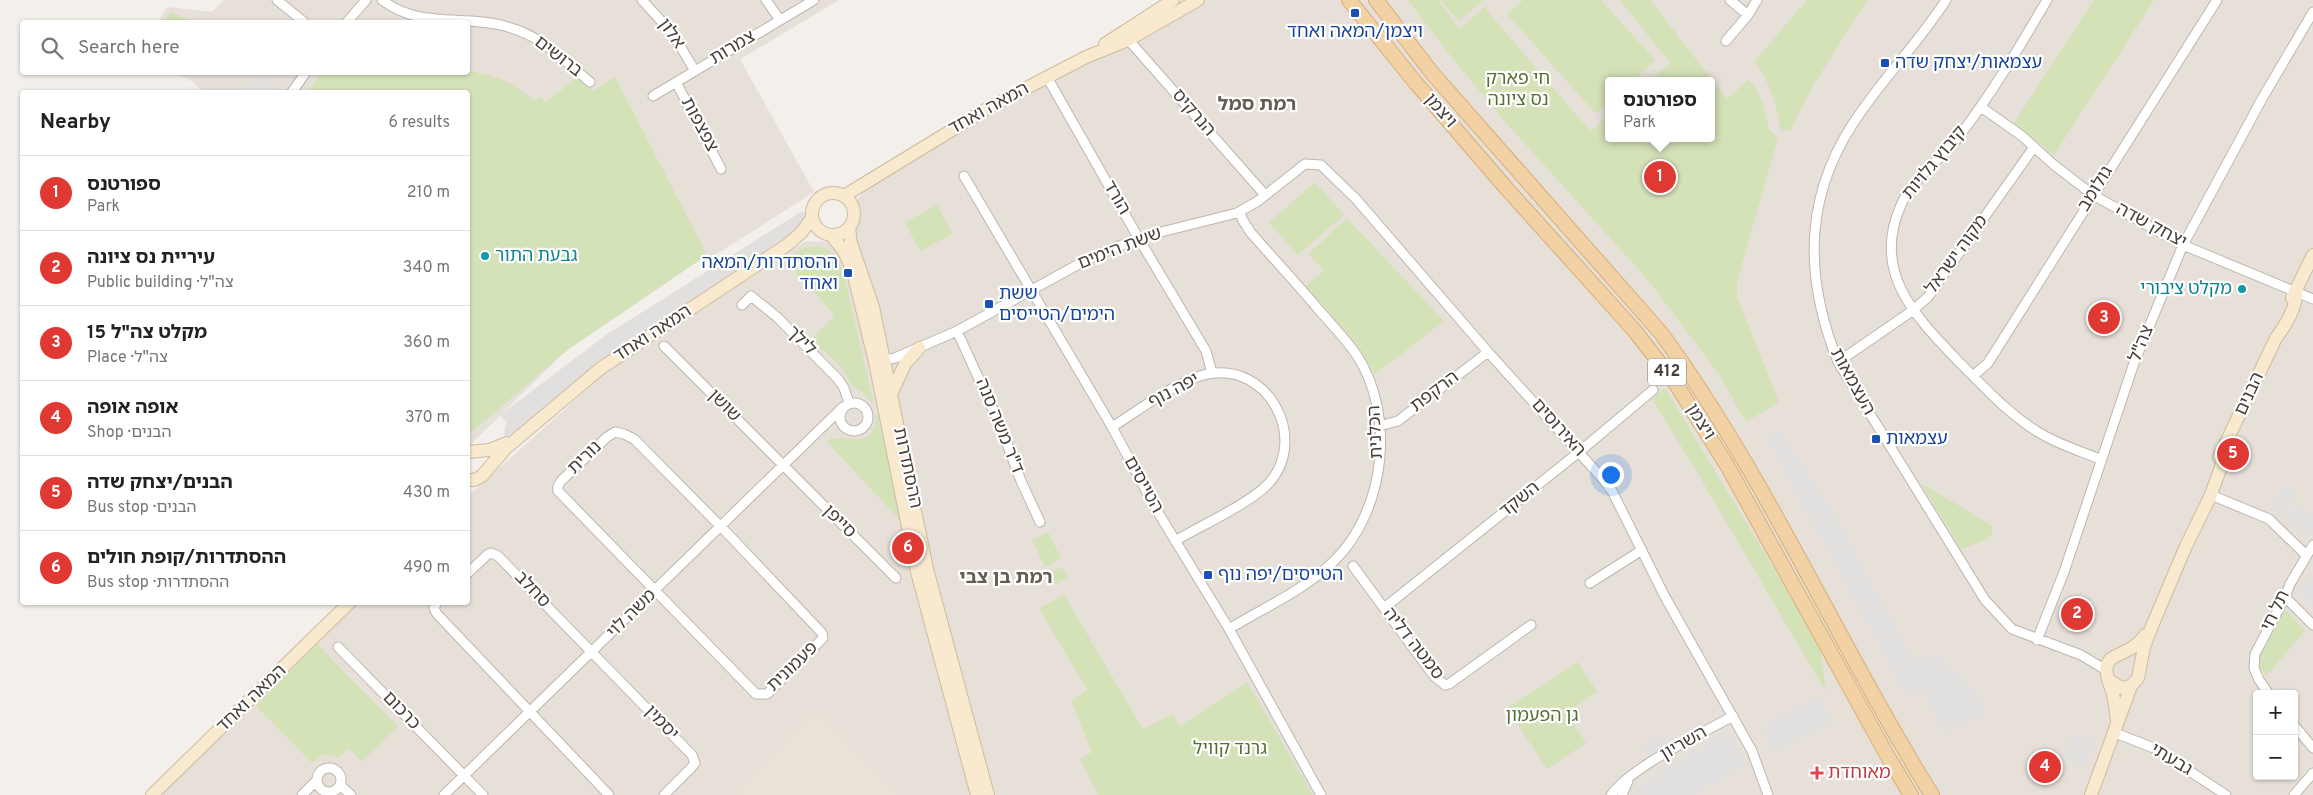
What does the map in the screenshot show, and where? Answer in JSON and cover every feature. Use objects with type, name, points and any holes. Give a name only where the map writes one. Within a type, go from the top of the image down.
[{"type":"main road","name":"ויצמן","points":[[1349,0],[1409,75],[1507,189],[1634,330],[1676,384],[1728,468],[1911,795]]},
{"type":"main road","name":"ויצמן","points":[[1376,0],[1438,80],[1661,333],[1679,358],[1736,448],[1898,741],[1932,795]]},
{"type":"street","points":[[277,0],[302,20]]},
{"type":"street","points":[[349,20],[366,0]]},
{"type":"street","name":"ברושים","points":[[382,0],[407,15],[462,20]]},
{"type":"street","name":"אלון","points":[[642,0],[673,34],[694,71]]},
{"type":"street","points":[[766,0],[780,20]]},
{"type":"street","name":"צמרות","points":[[653,96],[814,0]]},
{"type":"street","name":"המאה ואחד","points":[[1124,37],[1173,0]]},
{"type":"street","name":"המאה ואחד","points":[[844,196],[929,143],[1047,77],[1198,0]]},
{"type":"street","points":[[1730,0],[1748,15]]},
{"type":"street","points":[[1726,41],[1748,15],[1757,0]]},
{"type":"street","name":"העצמאות","points":[[1946,0],[1847,133],[1830,163],[1821,190],[1816,218],[1814,272],[1817,298],[1826,332],[1838,362],[1975,586],[2001,620],[2012,629],[2038,640],[2111,666]]},
{"type":"street","name":"קיבוץ גלויות","points":[[2047,0],[2009,66],[1981,107],[1955,141],[1911,189],[1901,203],[1891,239],[1895,276],[1912,311],[1925,327],[2009,411],[2040,433],[2100,459]]},
{"type":"street","name":"גולומב","points":[[1973,376],[1988,363],[2217,0]]},
{"type":"street","name":"צה\"ל","points":[[2038,640],[2064,572],[2100,459],[2134,363],[2183,245],[2263,97],[2313,12]]},
{"type":"street","name":"ברושים","points":[[470,21],[484,22],[520,31],[549,46],[590,82]]},
{"type":"street","name":"הנרקיס","points":[[1124,37],[1266,195]]},
{"type":"street","points":[[293,90],[304,75]]},
{"type":"street","name":"הורד","points":[[1047,77],[1139,239],[1206,351],[1212,373]]},
{"type":"street","name":"צפצפות","points":[[676,82],[721,169]]},
{"type":"street","name":"יצחק שדה","points":[[1981,107],[2093,195],[2183,245],[2313,299]]},
{"type":"street","name":"מקוה ישראל","points":[[1838,362],[1912,311],[1928,296],[1942,280],[2034,147]]},
{"type":"street","name":"ששת הימים","points":[[880,361],[919,348],[957,331],[1101,253],[1139,239],[1240,211],[1266,195],[1300,167],[1309,163]]},
{"type":"street","name":"האירוסים","points":[[1309,163],[1321,165],[1356,199],[1488,352],[1612,491],[1664,595],[1752,751],[1768,795]]},
{"type":"street","name":"הטייסים","points":[[964,176],[1112,427],[1137,476],[1229,629],[1321,795]]},
{"type":"street","name":"המאה ואחד","points":[[853,208],[868,181]]},
{"type":"street","points":[[832,193],[844,196],[853,208],[854,215],[848,228],[838,234],[827,233],[818,228],[812,218],[813,207],[820,198],[832,193]]},
{"type":"street","name":"הכלנית","points":[[1229,629],[1312,579],[1334,561],[1346,548],[1362,522],[1373,491],[1379,459],[1379,426],[1372,391],[1356,354],[1252,233],[1242,219],[1240,211]]},
{"type":"street","name":"המאה ואחד","points":[[470,481],[485,472],[500,453],[601,368],[787,245],[802,233],[812,218]]},
{"type":"street","name":"ההסתדרות","points":[[848,228],[850,243],[873,307],[880,361],[917,572],[977,795]]},
{"type":"street","name":"המאה ואחד","points":[[787,245],[827,233]]},
{"type":"street","name":"ההסתדרות","points":[[827,233],[844,251],[854,272],[880,361],[892,394],[927,570],[988,795]]},
{"type":"street","name":"הבנים","points":[[2186,546],[2195,511],[2217,460],[2224,451],[2276,338],[2285,308],[2296,292],[2313,255]]},
{"type":"street","name":"לילך","points":[[742,305],[751,296],[777,317],[838,379],[844,388],[846,405]]},
{"type":"street","name":"ד\"ר משה סנה","points":[[957,331],[1000,425],[1021,481],[1040,522]]},
{"type":"street","name":"שושן","points":[[664,346],[783,466]]},
{"type":"street","points":[[892,394],[901,369],[919,348]]},
{"type":"street","name":"הרקפת","points":[[1379,426],[1398,420],[1488,352]]},
{"type":"street","name":"יפה נוף","points":[[1112,427],[1177,387],[1201,375],[1212,373],[1227,372],[1250,379],[1268,394],[1276,404],[1282,417],[1284,434],[1283,452],[1274,476],[1259,492],[1175,540]]},
{"type":"street","name":"השקד","points":[[1384,608],[1579,452],[1653,390]]},
{"type":"street","points":[[819,432],[840,427],[849,430],[861,429],[867,422],[868,414],[860,404],[846,405],[840,411],[840,421],[849,430]]},
{"type":"street","name":"משה לוי","points":[[444,795],[846,405]]},
{"type":"street","name":"המאה ואחד","points":[[470,452],[501,446],[526,431]]},
{"type":"street","name":"נורית","points":[[656,590],[558,490],[561,481],[607,437],[615,432],[624,434],[634,439],[721,527]]},
{"type":"street","name":"הבנים","points":[[2131,686],[2138,678],[2144,646],[2152,626],[2186,546],[2211,495],[2221,467],[2224,451]]},
{"type":"street","points":[[470,452],[484,459],[485,472]]},
{"type":"street","name":"סייפן","points":[[783,466],[896,578]]},
{"type":"street","points":[[2211,495],[2269,519],[2306,555]]},
{"type":"street","name":"פעמונית","points":[[656,590],[756,694],[767,694],[823,638],[822,633],[721,527]]},
{"type":"street","name":"תל חי","points":[[2267,690],[2259,680],[2254,668],[2254,654],[2313,545]]},
{"type":"street","points":[[1590,583],[1642,550]]},
{"type":"street","name":"סחלב","points":[[470,571],[488,554],[496,554],[592,653]]},
{"type":"street","name":"סמטה דליה","points":[[1353,566],[1434,676],[1445,684],[1449,684],[1531,625]]},
{"type":"street","points":[[2285,597],[2313,625]]},
{"type":"street","name":"המאה ואחד","points":[[152,795],[347,605]]},
{"type":"street","points":[[436,605],[434,608],[437,614],[609,795]]},
{"type":"street","name":"הבנים","points":[[2111,666],[2135,647],[2152,626]]},
{"type":"street","name":"כרכום","points":[[338,647],[482,795]]},
{"type":"street","name":"יסמין","points":[[592,653],[692,755],[695,763],[664,795]]},
{"type":"street","points":[[2111,666],[2125,654],[2135,659],[2139,669]]},
{"type":"street","points":[[2090,795],[2131,686],[2116,686],[2111,666]]},
{"type":"street","points":[[2111,666],[2115,727]]},
{"type":"street","name":"השריון","points":[[1612,795],[1617,787],[1635,773],[1733,716]]},
{"type":"street","name":"גבעתי","points":[[2115,727],[2156,749],[2226,795]]},
{"type":"street","points":[[2298,730],[2313,748]]},
{"type":"street","points":[[302,795],[316,781],[322,770],[330,768],[339,773],[340,785],[351,795]]},
{"type":"street","name":"השריון","points":[[1622,795],[1628,780],[1635,773]]},
{"type":"street","points":[[2294,795],[2313,773]]},
{"type":"street","points":[[316,781],[320,788],[327,792],[334,791],[340,785]]},
{"type":"shaded area","name":"גבעת התור","points":[[224,0],[839,0],[740,59],[814,192],[714,256],[707,255],[566,351],[470,445],[470,90],[201,90],[189,79],[178,75],[470,75],[470,20],[160,20],[167,7],[212,12]]},
{"type":"shaded area","points":[[1200,0],[2313,0],[2313,795],[161,795],[300,652],[351,605],[470,605],[470,494],[622,358],[806,241],[828,242],[841,238],[853,216],[858,199],[870,184],[1125,38]]},
{"type":"shaded area","points":[[266,75],[276,75],[268,89],[270,90],[248,90],[253,80],[260,83]]},
{"type":"shaded area","points":[[802,211],[806,213],[806,222],[801,231],[528,425],[505,438],[504,432],[507,423],[500,415],[606,335]]},
{"type":"shaded area","points":[[1780,431],[1834,513],[1914,661],[1936,653],[1982,696],[1989,714],[1944,734],[1931,706],[1922,694],[1912,696],[1902,688],[1767,440]]},
{"type":"shaded area","points":[[2284,484],[2296,491],[2290,505],[2283,501],[2282,504],[2293,511],[2298,505],[2313,515],[2313,534],[2310,539],[2286,521],[2287,517],[2284,514],[2279,513],[2276,515],[2270,511]]},
{"type":"shaded area","points":[[2313,575],[2313,606],[2300,594],[2299,590]]},
{"type":"shaded area","points":[[1820,696],[1833,722],[1774,752],[1761,726]]},
{"type":"shaded area","points":[[815,709],[898,795],[736,795]]},
{"type":"shaded area","points":[[1730,732],[1747,765],[1691,795],[1635,795],[1636,786]]},
{"type":"shaded area","points":[[2072,732],[2096,742],[2085,767],[2062,757]]},
{"type":"shaded area","points":[[1660,734],[1668,747],[1649,758],[1641,745]]},
{"type":"green space","name":"חי פארק נס ציונה","points":[[1408,0],[1438,0],[1460,29],[1484,7],[1590,131],[1605,118],[1605,142],[1715,142],[1715,84],[1727,99],[1749,79],[1762,102],[1768,128],[1778,138],[1737,282],[1737,297],[1779,402],[1746,422],[1718,373],[1648,280],[1507,124],[1449,54]]},
{"type":"green space","points":[[1440,0],[1483,0],[1459,21]]},
{"type":"green space","points":[[1523,0],[1601,0],[1655,60],[1637,77],[1605,77],[1605,106],[1596,114],[1507,14]]},
{"type":"green space","points":[[1620,0],[1650,0],[1710,77],[1654,77],[1670,63]]},
{"type":"green space","points":[[1807,0],[1867,0],[1814,84],[1790,131],[1780,129],[1772,93],[1755,61]]},
{"type":"green space","points":[[2094,0],[2154,0],[2054,155],[2014,123]]},
{"type":"green space","points":[[170,12],[189,20],[166,20]]},
{"type":"green space","points":[[470,71],[504,80],[535,101],[540,97],[545,102],[578,77],[593,91],[615,77],[707,255],[566,351],[470,433],[470,90],[309,90],[321,75],[470,75]]},
{"type":"green space","points":[[1315,182],[1344,215],[1298,255],[1269,223]]},
{"type":"green space","points":[[937,205],[953,234],[920,251],[905,223]]},
{"type":"green space","points":[[1347,218],[1444,321],[1375,374],[1357,344],[1306,286],[1324,270],[1308,254]]},
{"type":"green space","points":[[815,246],[825,248],[832,253],[843,270],[874,405],[862,392],[853,387],[842,368],[812,339],[835,315],[784,260],[801,249]]},
{"type":"green space","points":[[1665,388],[1820,645],[1826,692],[1652,399]]},
{"type":"green space","points":[[877,413],[903,523],[826,441],[835,438],[865,438],[870,434],[874,426]]},
{"type":"green space","points":[[1921,483],[1988,523],[1993,527],[1991,535],[1983,541],[1961,549]]},
{"type":"green space","points":[[1048,532],[1061,558],[1045,567],[1032,540]]},
{"type":"green space","points":[[1062,567],[1068,577],[1055,584],[1049,573]]},
{"type":"green space","name":"גרנד קוויל","points":[[1064,595],[1143,729],[1173,714],[1180,726],[1247,682],[1313,795],[1098,795],[1080,759],[1092,752],[1071,701],[1087,690],[1039,608]]},
{"type":"green space","points":[[2285,609],[2305,631],[2266,676],[2255,663]]},
{"type":"green space","points":[[317,644],[398,726],[362,762],[349,748],[338,758],[324,754],[312,763],[256,706]]},
{"type":"green space","name":"גן הפעמון","points":[[1578,662],[1597,692],[1566,712],[1586,743],[1547,769],[1507,708]]},
{"type":"place","name":"ויצמן/המאה ואחד","points":[[1355,13]]},
{"type":"place","name":"עצמאות/יצחק שדה","points":[[1885,63]]},
{"type":"place","name":"ספורטנס","points":[[1660,177]]},
{"type":"place","name":"גבעת התור","points":[[485,256]]},
{"type":"place","name":"ההסתדרות/המאה ואחד","points":[[848,273]]},
{"type":"place","name":"מקלט ציבורי","points":[[2242,289]]},
{"type":"place","name":"ששת הימים/הטייסים","points":[[989,304]]},
{"type":"place","name":"מקלט צה\"ל 15","points":[[2104,318]]},
{"type":"place","name":"עצמאות","points":[[1876,439]]},
{"type":"place","name":"הבנים/יצחק שדה","points":[[2233,454]]},
{"type":"place","name":"ההסתדרות/קופת חולים","points":[[908,548]]},
{"type":"place","name":"הטייסים/יפה נוף","points":[[1208,575]]},
{"type":"place","name":"עיריית נס ציונה","points":[[2077,614]]},
{"type":"place","name":"אופה אופה","points":[[2045,767]]},
{"type":"place","name":"מאוחדת","points":[[1817,773]]},
{"type":"district","name":"רמת סמל","points":[[1257,105]]},
{"type":"district","name":"רמת בן צבי","points":[[1006,578]]}]
